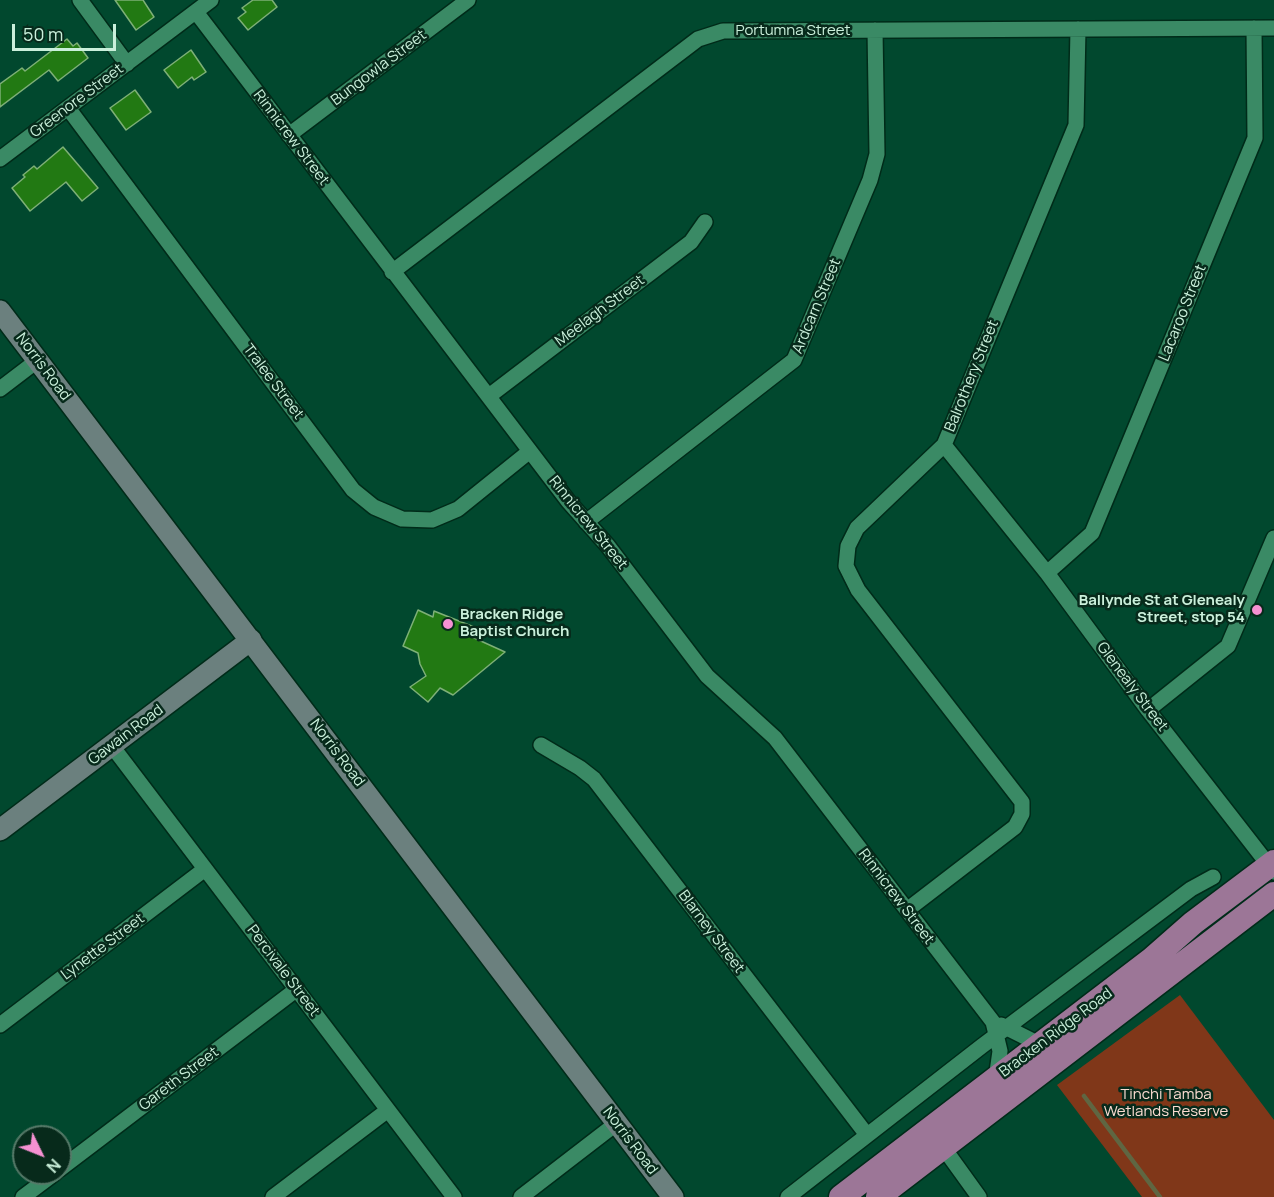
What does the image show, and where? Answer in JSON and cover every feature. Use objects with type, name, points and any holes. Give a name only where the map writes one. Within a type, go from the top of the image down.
[{"type":"main road","name":"Norris Road","points":[[0,311],[673,1197]]},
{"type":"main road","name":"Gawain Road","points":[[0,830],[251,640]]},
{"type":"main road","name":"Bracken Ridge Road","points":[[841,1197],[1152,959],[1193,923],[1272,867]]},
{"type":"main road","name":"Bracken Ridge Road","points":[[878,1197],[1274,894]]},
{"type":"street","points":[[80,0],[127,64]]},
{"type":"street","name":"Greenore Street","points":[[0,159],[211,0]]},
{"type":"street","name":"Bungowla Street","points":[[289,135],[468,0]]},
{"type":"street","name":"Rinnicrew Street","points":[[196,12],[568,501],[608,546],[707,676],[775,738],[999,1028],[1041,1045]]},
{"type":"street","name":"Lacaroo Street","points":[[1047,573],[1092,533],[1256,138],[1254,28]]},
{"type":"street","name":"Portumna Street","points":[[392,272],[698,39],[723,31],[1274,28]]},
{"type":"street","name":"Balrothery Street","points":[[907,910],[1015,827],[1023,814],[1022,802],[858,590],[846,566],[848,546],[858,528],[944,445],[1076,125],[1078,29]]},
{"type":"street","name":"Ardcarn Street","points":[[586,522],[794,360],[870,180],[877,154],[875,30]]},
{"type":"street","name":"Tralee Street","points":[[68,108],[353,490],[374,507],[402,519],[432,520],[458,509],[530,451]]},
{"type":"street","name":"Meelagh Street","points":[[489,396],[691,242],[705,222]]},
{"type":"street","points":[[0,389],[38,360]]},
{"type":"street","name":"Glenealy Street","points":[[944,445],[1047,573],[1148,710],[1272,867]]},
{"type":"street","points":[[1148,710],[1228,646],[1274,538]]},
{"type":"street","name":"Blarney Street","points":[[541,745],[594,779],[867,1135]]},
{"type":"street","name":"Percivale Street","points":[[112,746],[454,1197]]},
{"type":"street","name":"Lynette Street","points":[[0,1025],[205,869]]},
{"type":"street","points":[[788,1197],[999,1028],[1191,890],[1213,877]]},
{"type":"street","name":"Gareth Street","points":[[72,1160],[297,989]]},
{"type":"street","points":[[996,1079],[1000,1051],[999,1028]]},
{"type":"street","points":[[273,1197],[387,1110]]},
{"type":"street","points":[[521,1197],[616,1123]]},
{"type":"street","points":[[943,1147],[979,1197]]},
{"type":"street","points":[[23,1197],[39,1185]]},
{"type":"green space","name":"Tinchi Tamba Wetlands Reserve","points":[[1180,995],[1274,1120],[1274,1197],[1142,1197],[1057,1085]]},
{"type":"building","points":[[115,0],[143,0],[154,17],[136,30]]},
{"type":"building","points":[[253,0],[272,0],[277,7],[248,30],[238,18],[246,12],[242,8]]},
{"type":"building","points":[[67,39],[73,46],[77,43],[88,58],[58,81],[49,70],[0,107],[0,84],[22,68],[25,71]]},
{"type":"building","points":[[191,50],[206,72],[194,80],[192,77],[178,88],[164,70]]},
{"type":"building","points":[[135,90],[151,112],[126,130],[110,108]]},
{"type":"building","points":[[63,147],[98,188],[82,201],[66,182],[30,211],[12,188],[34,166],[37,169]]},
{"type":"building","points":[[418,610],[433,617],[434,611],[474,627],[472,637],[505,652],[453,695],[440,688],[428,702],[410,687],[426,676],[418,653],[403,646]]},
{"type":"waterway","points":[[1084,1096],[1160,1197]]},
{"type":"place","name":"Ballynde St at Glenealy Street, stop 54","points":[[1257,610]]},
{"type":"place","name":"Bracken Ridge Baptist Church","points":[[448,624]]}]
